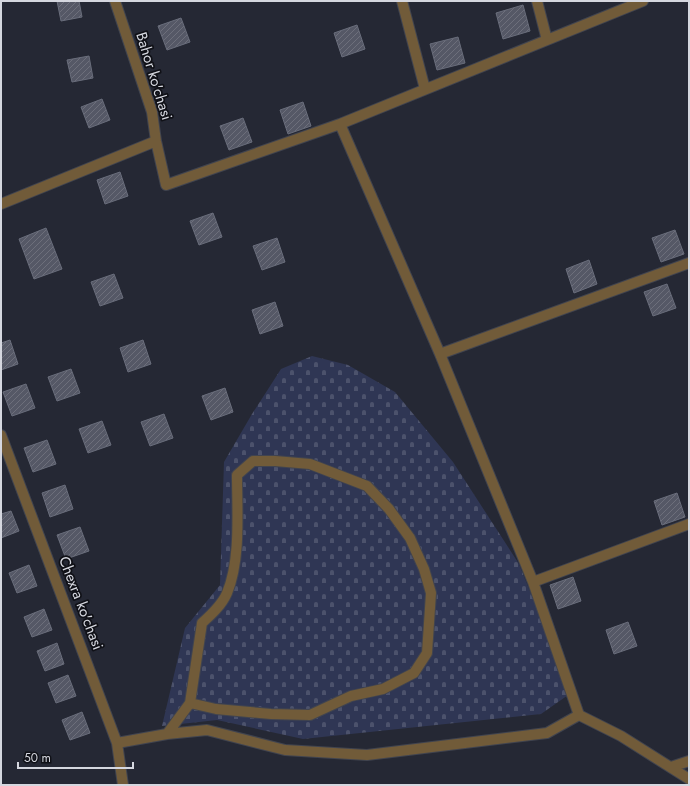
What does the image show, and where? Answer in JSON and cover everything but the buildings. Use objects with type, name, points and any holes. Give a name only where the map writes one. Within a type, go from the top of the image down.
[{"type":"street","name":"Bahor ko'chasi","points":[[115,1],[152,112],[156,141],[166,185],[340,124]]},
{"type":"street","points":[[402,1],[425,89]]},
{"type":"street","points":[[537,1],[548,40]]},
{"type":"street","points":[[643,1],[340,124],[440,354],[533,582],[579,715],[621,736],[689,779]]},
{"type":"street","points":[[1,204],[156,141]]},
{"type":"street","points":[[440,354],[689,263]]},
{"type":"street","name":"Chexra ko'chasi","points":[[1,435],[117,743],[123,785]]},
{"type":"street","points":[[167,734],[190,702],[202,623],[212,615],[227,594],[235,567],[237,534],[237,474],[253,461],[289,462],[310,464],[367,486],[389,509],[410,538],[428,581],[431,593],[427,653],[414,674],[383,689],[351,696],[310,715],[271,714],[216,709],[190,702]]},
{"type":"street","points":[[533,582],[689,524]]},
{"type":"street","points":[[117,743],[167,734],[207,730],[285,750],[367,755],[547,733],[579,715]]},
{"type":"street","points":[[671,767],[689,761]]},
{"type":"green space","points":[[312,356],[348,365],[395,392],[453,462],[519,564],[571,693],[541,714],[303,739],[217,720],[162,726],[185,628],[220,585],[224,462],[252,414],[281,369]]}]
